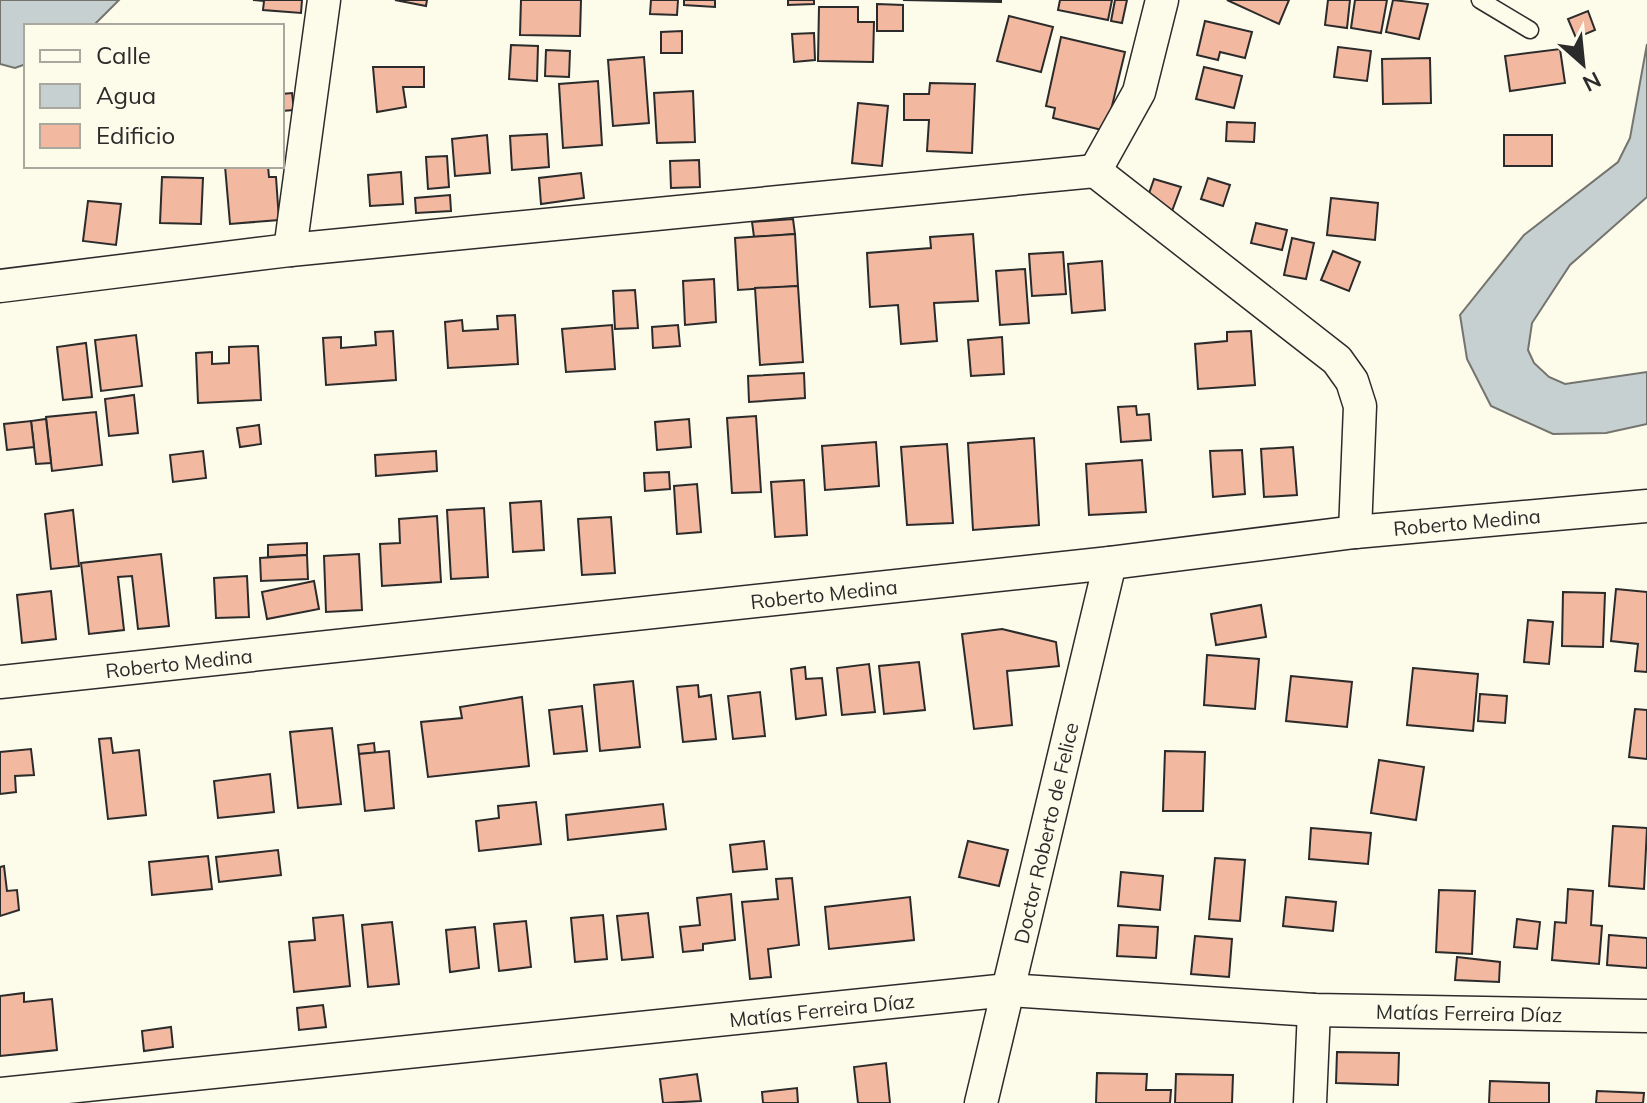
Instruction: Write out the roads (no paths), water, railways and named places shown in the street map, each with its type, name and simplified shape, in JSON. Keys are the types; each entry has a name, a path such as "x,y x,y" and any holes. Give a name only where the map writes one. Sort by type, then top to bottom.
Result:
{"street":[{"path":"290,250 324,0"},
{"path":"1095,171 1139,92 1162,0"},
{"path":"0,286 290,250 1095,171 1337,360 1352,381 1360,406 1355,532"},
{"name":"Roberto Medina","path":"0,682 1110,563 1355,532 1647,506"},
{"name":"Doctor Roberto de Felice","path":"981,1103 1110,563"},
{"name":"Matías Ferreira Díaz","path":"0,1094 1008,990 1314,1010 1647,1016"},
{"path":"1310,1103 1314,1010"}],"lane":[{"path":"1480,0 1530,30"}],"water":[{"path":"0,0 119,0 95,24 24,24 24,65 15,68 0,64"},
{"path":"1647,44 1647,197 1570,265 1532,323 1528,350 1534,363 1549,377 1565,384 1647,372 1647,424 1606,433 1553,434 1491,406 1467,359 1460,315 1524,235 1618,162 1630,138"}]}
